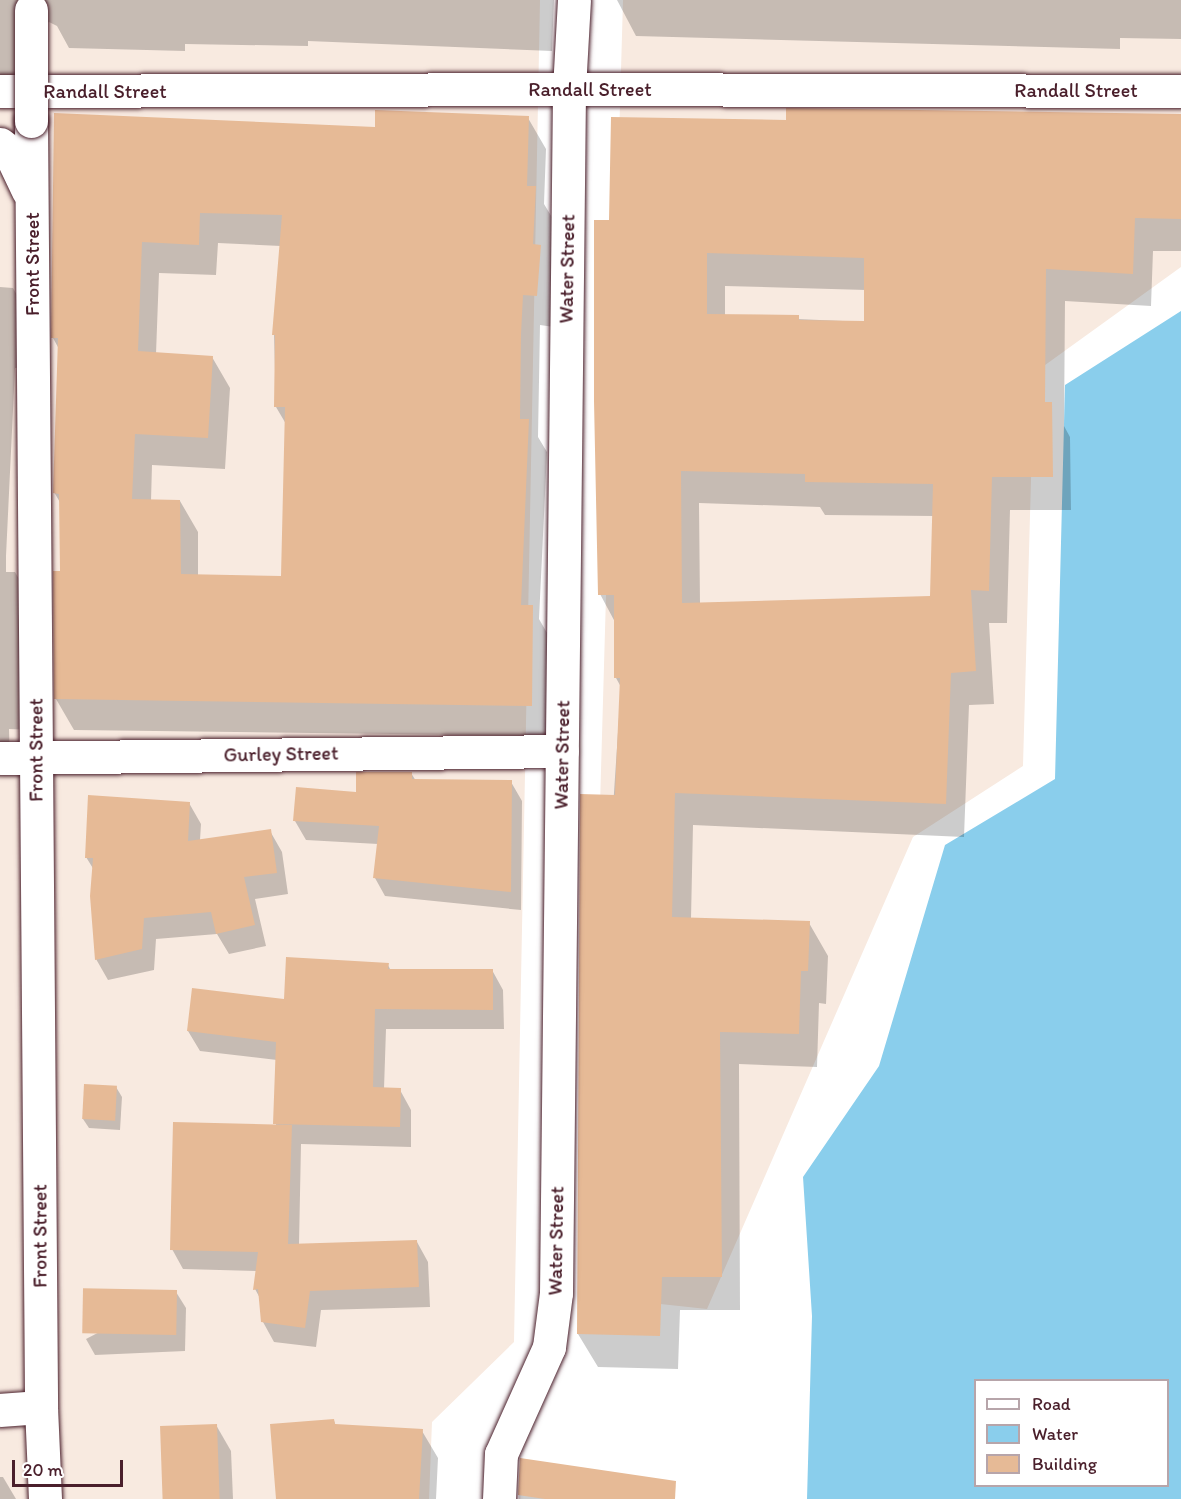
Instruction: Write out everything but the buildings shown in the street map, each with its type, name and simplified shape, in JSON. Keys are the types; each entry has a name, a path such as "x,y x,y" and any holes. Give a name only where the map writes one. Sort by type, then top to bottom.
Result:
{"street":[{"name":"Water Street","path":"499,1499 501,1455 549,1347 556,1293 569,89 574,0"},
{"name":"Front Street","path":"31,5 41,1407 45,1499"},
{"name":"Randall Street","path":"0,91 569,89 1181,91"},
{"path":"0,144 9,151 32,199"},
{"name":"Gurley Street","path":"0,758 562,751"},
{"path":"0,1410 41,1407"}],"shaded area":[{"path":"0,0 540,0 514,1342 432,1422 429,1499 0,1499"},
{"path":"623,0 1181,0 1181,267 1034,373 1023,766 913,837 707,1309 586,1296"}],"water":[{"path":"1181,311 1181,1499 807,1499 812,1316 803,1177 879,1066 945,845 1055,779 1065,385"}]}
